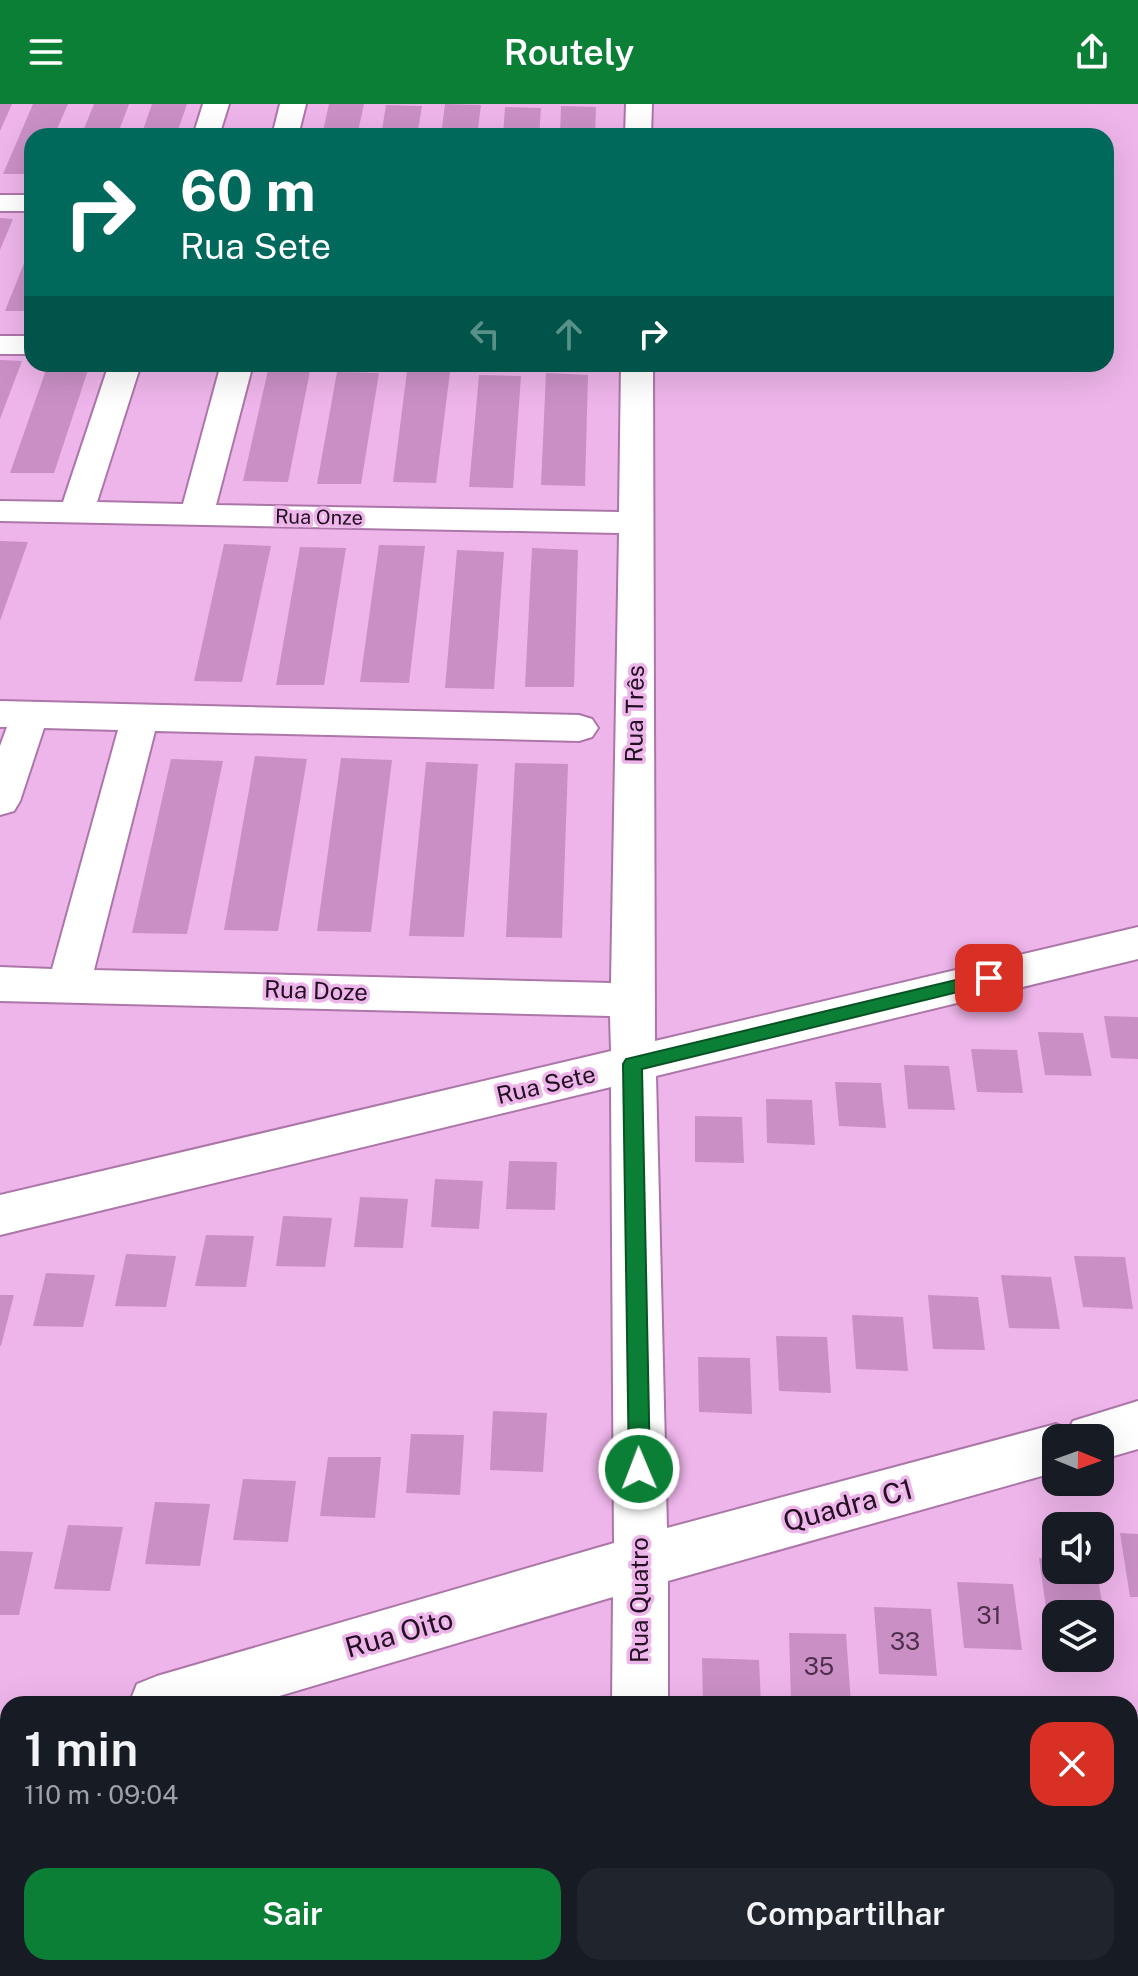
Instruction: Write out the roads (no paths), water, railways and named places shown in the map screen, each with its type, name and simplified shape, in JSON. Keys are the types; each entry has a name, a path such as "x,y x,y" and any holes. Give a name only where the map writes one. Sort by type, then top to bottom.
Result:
{"street":[{"path":"208,128 216,104"},
{"path":"287,128 293,104"},
{"path":"638,128 639,104"},
{"path":"0,203 24,203"},
{"path":"0,345 24,345"},
{"path":"77,512 122,372"},
{"path":"197,514 235,372"},
{"name":"Rua Três","path":"632,1064 637,372"},
{"name":"Rua Onze","path":"0,511 637,523"},
{"path":"0,801 15,714 579,728"},
{"path":"69,985 140,717"},
{"name":"Rua Sete","path":"0,1215 1138,943"},
{"name":"Rua Doze","path":"0,984 632,1000"},
{"name":"Rua Quatro","path":"632,1064 641,1562 640,1696"},
{"path":"1114,1432 1138,1425"},
{"name":"Quadra C1","path":"641,1562 1042,1452"},
{"name":"Rua Oito","path":"184,1696 641,1562"}]}
